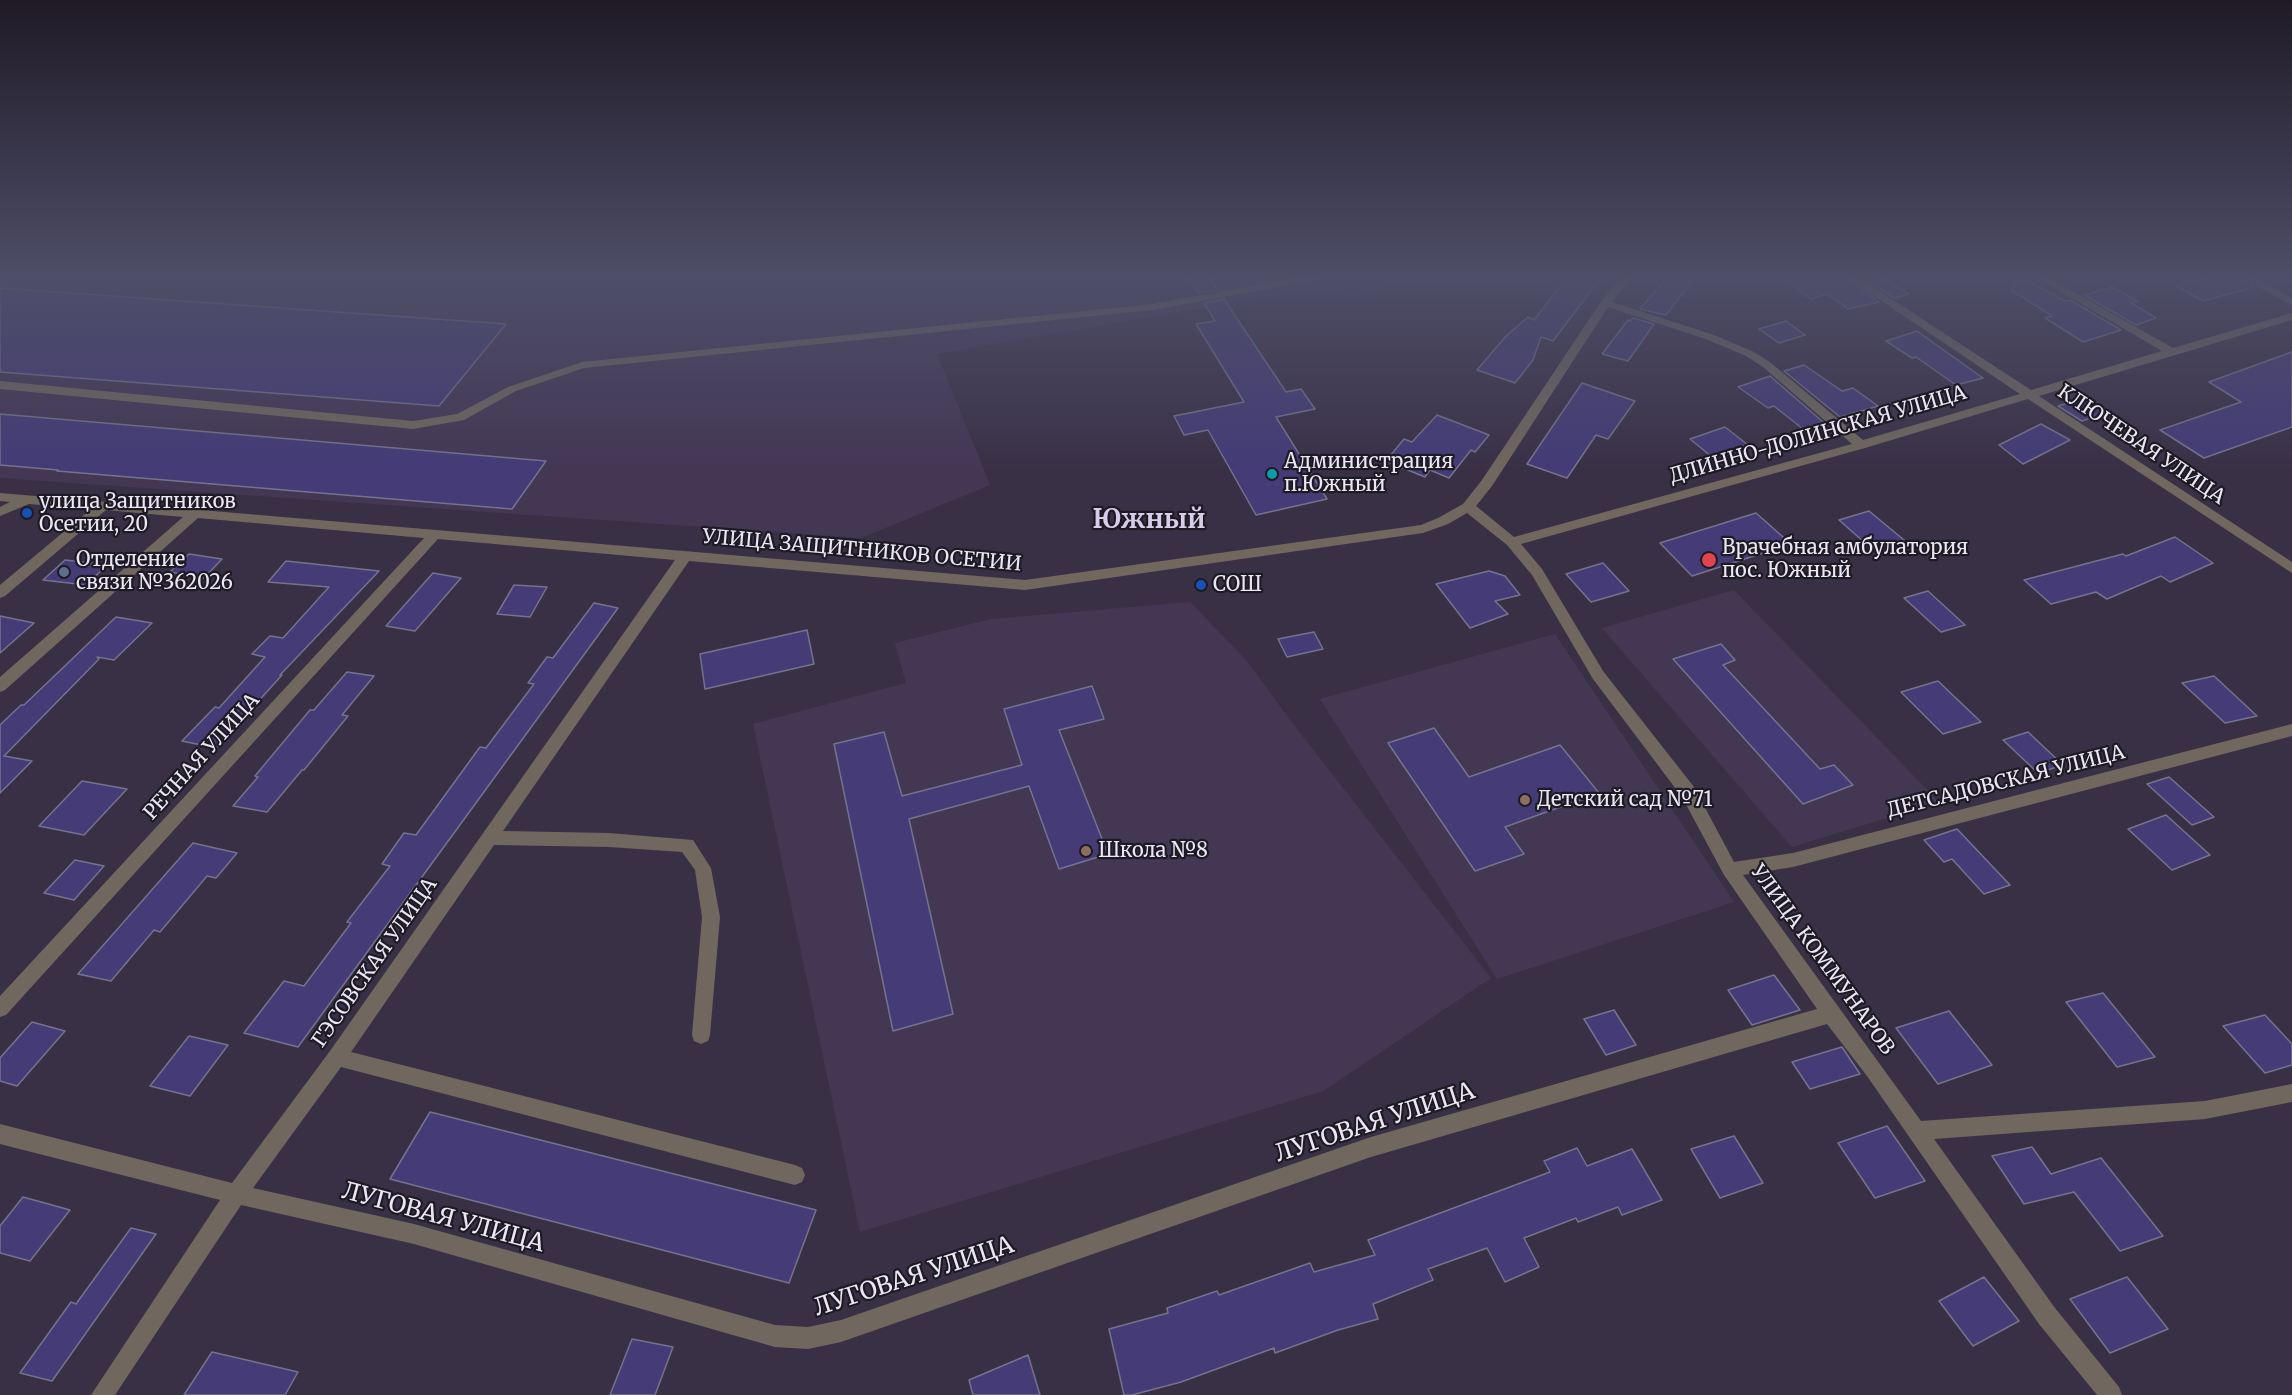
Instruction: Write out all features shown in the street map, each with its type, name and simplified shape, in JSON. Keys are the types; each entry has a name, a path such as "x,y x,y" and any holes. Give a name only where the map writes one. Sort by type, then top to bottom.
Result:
{"street":[{"path":"0,385 413,425 460,417 512,389 582,365 827,340"},
{"name":"УЛИЦА ЗАЩИТНИКОВ ОСЕТИИ","path":"0,497 1025,585 1423,529 1467,507 1487,483 1581,340"},
{"path":"1717,340 1750,354 1767,365 1861,445"},
{"name":"КЛЮЧЕВАЯ УЛИЦА","path":"1947,340 2291,566"},
{"path":"2151,340 2172,352"},
{"name":"ДЛИННО-ДОЛИНСКАЯ УЛИЦА","path":"1512,542 1861,445 2028,393 2212,340"},
{"path":"0,512 29,499"},
{"path":"0,592 103,506"},
{"path":"1467,507 1512,542"},
{"path":"0,686 195,513"},
{"name":"РЕЧНАЯ УЛИЦА","path":"0,1009 435,534"},
{"name":"УЛИЦА КОММУНАРОВ","path":"1512,542 1537,572 1598,675 1688,792 1730,870 1831,1014 1917,1131 2047,1316 2111,1395"},
{"name":"ГЭСОВСКАЯ УЛИЦА","path":"102,1395 236,1194 337,1057 685,556"},
{"name":"ДЕТСАДОВСКАЯ УЛИЦА","path":"1730,870 1793,860 2292,730"},
{"path":"489,838 609,840 687,845 703,868 711,917 700,1035"},
{"name":"ЛУГОВАЯ УЛИЦА","path":"0,1134 236,1194 414,1234 775,1336 808,1338 841,1331 1371,1147 1831,1014"},
{"path":"337,1057 795,1175"},
{"path":"1917,1131 2205,1110 2292,1093"}],"shaded area":[{"path":"0,340 1017,340 937,354 990,485 861,538 0,478"},
{"name":"Детский сад №71","path":"1734,590 1939,802 1792,847 1602,628"},
{"name":"Школа №8","path":"1190,602 1247,661 1290,720 1491,978 1323,1091 860,1232 753,724 906,683 895,643 991,619"},
{"name":"Детский сад №71","path":"1555,634 1734,902 1497,979 1320,699"}],"building":[{"path":"0,340 493,340 439,406 0,372"},
{"path":"1206,340 1251,340 1286,392 1301,389 1315,409 1276,417 1327,499 1256,515 1208,430 1184,435 1174,416 1244,402"},
{"path":"1503,340 1540,340 1533,360 1515,383 1477,370"},
{"path":"1613,340 1643,340 1628,361 1602,354"},
{"path":"1930,340 1983,378 1956,385 1916,357 1912,358 1886,341"},
{"path":"2292,352 2292,427 2204,458 2160,430 2241,402 2209,382"},
{"path":"1804,365 1842,391 1853,388 1878,406 1840,417 1784,371"},
{"path":"1770,376 1823,422 1803,429 1774,406 1768,408 1738,387"},
{"path":"1582,383 1635,401 1608,439 1596,435 1567,478 1527,464"},
{"path":"2086,397 2109,412 2082,421 2058,406"},
{"path":"0,414 546,461 512,509 57,471 0,465"},
{"path":"1437,415 1489,435 1475,452 1471,450 1449,478 1430,470 1425,477 1386,461 1404,439 1412,442"},
{"path":"2041,424 2070,440 2023,464 1999,445"},
{"path":"1725,427 1748,445 1712,457 1690,439"},
{"path":"1869,511 1904,540 1873,550 1839,520"},
{"name":"Врачебная амбулатория пос. Южный","path":"1756,513 1791,544 1692,576 1660,543"},
{"path":"2175,537 2213,563 2170,582 2161,576 2107,599 2096,592 2051,604 2024,580 2123,554 2126,556"},
{"path":"189,554 222,559 204,578 170,572"},
{"path":"65,560 107,565 86,585 43,580"},
{"path":"286,561 379,571 280,675 282,675 216,748 182,741 215,707 219,708 265,657 252,654 270,636 283,638 329,587 268,582"},
{"path":"1603,563 1629,591 1591,602 1566,574"},
{"path":"1489,571 1505,576 1520,595 1495,601 1508,614 1470,628 1436,584"},
{"path":"433,573 461,578 415,631 386,626"},
{"path":"514,585 547,587 530,617 497,614"},
{"path":"1928,591 1965,625 1941,632 1904,598"},
{"path":"594,603 618,608 298,1047 244,1033 284,981 304,986 351,923 347,922 390,866 382,864 404,833 416,835 480,747 486,748 534,684 528,683 547,657 553,658"},
{"path":"0,616 34,623 0,653"},
{"path":"116,617 152,623 114,660 97,657 99,659 4,756 32,761 0,793 0,725"},
{"path":"807,630 814,664 705,689 700,654"},
{"path":"1314,632 1323,649 1287,657 1278,639"},
{"name":"Детский сад №71","path":"1721,644 1735,660 1723,665 1820,769 1834,765 1853,785 1803,804 1673,659"},
{"path":"347,672 374,676 342,715 348,716 304,770 267,812 233,806 310,710 314,710"},
{"path":"2214,676 2257,716 2225,723 2182,683"},
{"path":"1938,681 1981,722 1943,734 1901,692"},
{"path":"1092,686 1104,719 1059,730 1108,854 1059,869 1029,786 909,819 953,1014 893,1031 834,744 884,732 902,796 1022,765 1004,709"},
{"path":"1434,728 1469,777 1560,745 1599,793 1505,827 1524,854 1475,871 1388,743"},
{"path":"2028,732 2063,765 2038,773 2003,740"},
{"path":"2169,777 2214,817 2192,825 2147,784"},
{"path":"82,781 127,789 84,835 39,826"},
{"path":"2166,815 2210,855 2172,870 2128,829"},
{"path":"1957,829 2010,885 1984,894 1952,859 1944,862 1924,840"},
{"path":"193,843 237,853 216,878 207,876 160,932 154,930 111,981 78,974"},
{"path":"75,860 104,866 74,900 44,893"},
{"path":"1774,975 1800,1010 1752,1025 1728,990"},
{"path":"2103,993 2155,1057 2117,1067 2066,1002"},
{"path":"1614,1010 1636,1045 1606,1055 1584,1019"},
{"path":"1949,1011 1992,1065 1938,1084 1896,1028"},
{"path":"2265,1015 2292,1044 2292,1065 2265,1073 2223,1026"},
{"path":"32,1022 65,1031 17,1086 0,1081 0,1058"},
{"path":"189,1036 228,1045 190,1096 150,1086"},
{"path":"1842,1047 1860,1074 1810,1089 1792,1062"},
{"path":"430,1112 816,1210 789,1283 390,1179"},
{"path":"1887,1126 1925,1181 1875,1198 1838,1143"},
{"path":"1734,1136 1763,1183 1720,1198 1691,1149"},
{"path":"2032,1147 2051,1174 2101,1158 2163,1236 2120,1251 2074,1192 2024,1204 1992,1156"},
{"path":"1577,1148 1587,1166 1632,1149 1662,1200 1622,1215 1618,1207 1578,1222 1576,1218 1524,1238 1539,1267 1505,1282 1487,1248 1428,1269 1433,1280 1373,1304 1378,1319 1338,1330 1275,1353 1274,1348 1181,1382 1124,1395 1109,1329 1168,1313 1167,1308 1217,1291 1219,1295 1310,1263 1314,1272 1375,1255 1368,1240 1550,1172 1544,1161"},
{"path":"23,1197 70,1210 30,1261 0,1253 0,1226"},
{"path":"131,1228 156,1234 52,1381 20,1373 71,1302 76,1304"},
{"path":"1984,1277 2019,1321 1973,1346 1939,1301"},
{"path":"2127,1277 2168,1329 2110,1353 2070,1299"},
{"path":"632,1339 673,1347 655,1395 610,1395"},
{"path":"212,1352 298,1372 285,1395 184,1395"},
{"path":"1028,1355 1040,1395 973,1395 969,1380"}],"place":[{"name":"Администрация п.Южный","path":"1272,474"},
{"name":"улица Защитников Осетии, 20","path":"27,513"},
{"name":"Врачебная амбулатория пос. Южный","path":"1709,560"},
{"name":"Отделение связи №362026","path":"64,572"},
{"name":"СОШ","path":"1201,585"},
{"name":"Детский сад №71","path":"1525,800"},
{"name":"Школа №8","path":"1086,851"}],"district":[{"name":"Южный","path":"1149,521"}]}
